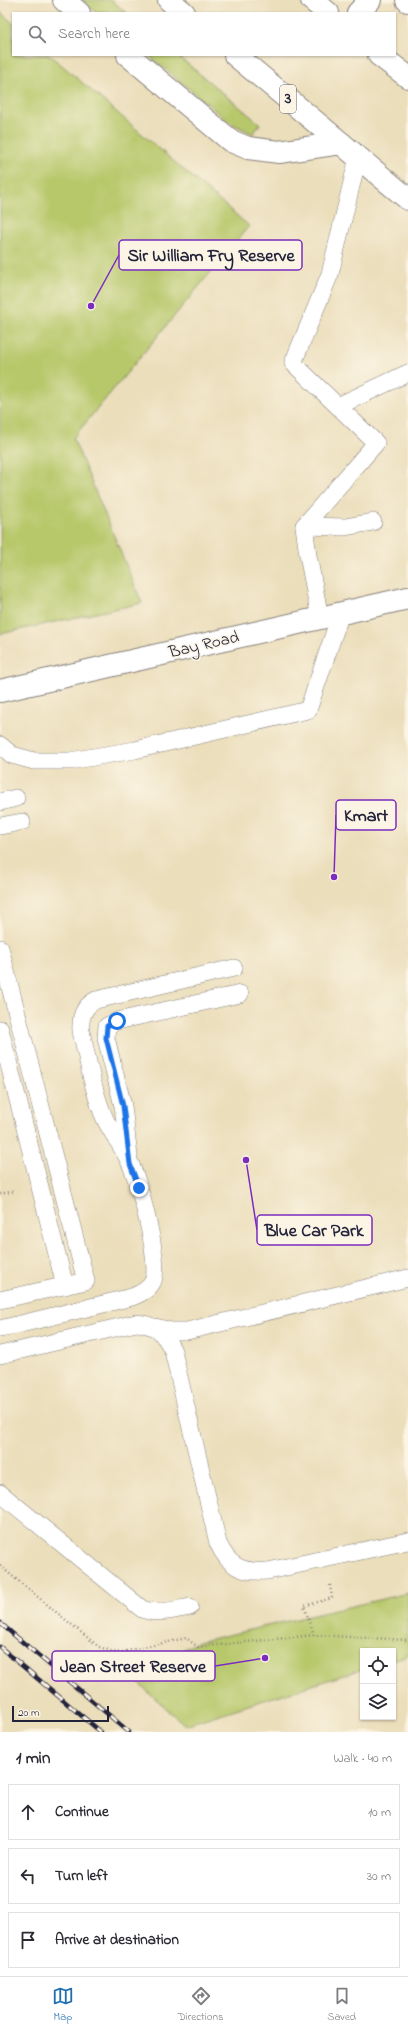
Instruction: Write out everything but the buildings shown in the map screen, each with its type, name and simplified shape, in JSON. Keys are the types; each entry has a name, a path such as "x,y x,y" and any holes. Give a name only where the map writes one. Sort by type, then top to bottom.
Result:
{"main road":[{"path":"64,0 78,12"},
{"path":"169,0 183,12"},
{"path":"312,0 327,12"},
{"path":"359,12 370,0"},
{"path":"129,56 231,141 248,148 279,152 341,143"},
{"name":"3","path":"236,56 408,198"},
{"path":"380,56 408,77"},
{"name":"Bay Road","path":"0,691 408,598"}],"lane":[{"path":"320,618 304,526 376,443 293,363 330,274 358,157"},
{"path":"338,406 408,373"},
{"path":"304,526 345,527 373,522"},
{"path":"0,745 12,755 34,761 70,761 135,750 308,710 341,613"},
{"path":"0,826 22,822"},
{"path":"0,948 86,1281 0,1300"},
{"path":"0,1329 117,1301 144,1291 152,1283 156,1273 153,1251 139,1188 130,1164 106,1120 99,1102 81,1031 80,1020 88,1004 112,995 234,968"},
{"path":"130,1164 123,1106 106,1038 107,1026 117,1021 240,994"},
{"path":"0,1029 65,1286"},
{"path":"0,1355 136,1323 148,1323 166,1330 187,1331 408,1278"},
{"path":"148,1323 160,1330 168,1338 173,1351 218,1543 224,1556 235,1566 245,1571 268,1571 408,1541"},
{"path":"0,1493 142,1609 152,1613 190,1607"}],"path":[{"path":"0,1566 100,1646 117,1653 186,1638 198,1647 314,1635 408,1640"},
{"path":"314,1635 304,1606 332,1598 330,1583"}],"green space":[{"path":"81,0 111,0 126,12 96,12"},
{"path":"0,12 12,22 12,56 51,56 249,226 73,438 142,603 0,634"},
{"path":"149,56 178,56 260,124 253,134 229,122"},
{"path":"408,1593 408,1655 396,1659 396,1648 360,1648 360,1670 185,1725 130,1676 198,1642"}],"railway":[{"path":"0,1623 129,1732"},
{"path":"0,1647 101,1732"}],"place":[{"name":"Sir William Fry Reserve","path":"91,306"},
{"name":"Kmart","path":"334,877"},
{"name":"Blue Car Park","path":"246,1160"},
{"name":"Jean Street Reserve","path":"265,1658"}],"route":[{"path":"117,1021 107,1026 105,1031 123,1106 130,1164 139,1188"}]}
